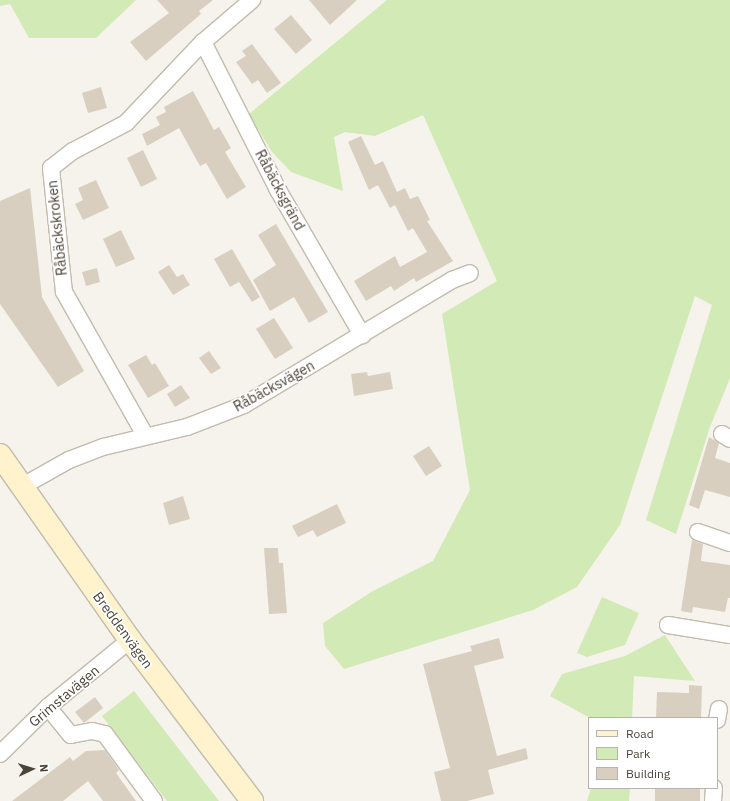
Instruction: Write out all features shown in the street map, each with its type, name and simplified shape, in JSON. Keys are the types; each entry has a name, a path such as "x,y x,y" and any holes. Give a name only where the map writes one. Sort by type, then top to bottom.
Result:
{"street":[{"name":"Råbäckskroken","path":"145,435 64,292 51,168 73,151 126,123 203,42 252,0"},
{"name":"Råbäcksgränd","path":"203,42 278,190 362,335"},
{"name":"Råbäcksvägen","path":"21,487 68,460 145,435 187,427 244,405 452,280 470,273"},
{"name":"Breddenvägen","path":"0,455 21,487 130,640 252,801"},
{"path":"698,532 730,543"},
{"path":"668,625 730,635"},
{"name":"Grimstavägen","path":"0,754 48,707 130,640"},
{"path":"48,707 71,735 92,731 105,734 154,801"},
{"path":"713,801 714,789"}],"green space":[{"path":"0,0 136,0 96,38 29,38 10,4 0,6"},
{"path":"387,0 730,0 730,378 710,427 676,534 646,520 712,305 695,296 620,525 577,587 533,610 344,669 325,646 323,623 373,591 433,561 470,490 442,314 497,281 423,115 375,136 345,132 334,137 343,191 291,172 272,152 249,114"},
{"path":"602,597 639,613 625,645 587,657 577,653"},
{"path":"665,635 695,681 634,676 632,717 588,717 550,696 562,674 625,656"},
{"path":"134,691 219,801 167,801 102,716"},
{"path":"591,789 630,789 629,801 587,801"}],"building":[{"path":"157,0 213,0 199,11 201,14 146,61 130,42 169,13"},
{"path":"309,0 357,0 330,25"},
{"path":"291,15 312,40 296,54 274,29"},
{"path":"252,44 281,83 267,93 258,80 252,84 236,62 246,56 242,51"},
{"path":"101,87 107,108 88,113 82,93"},
{"path":"193,91 214,130 219,127 231,148 225,152 246,187 227,199 206,163 200,166 179,128 147,146 142,134 160,125 156,117 166,112 164,107"},
{"path":"361,136 375,165 383,161 397,192 405,188 410,199 418,196 430,220 427,221 453,261 416,282 414,278 394,291 391,286 366,301 354,281 395,256 400,267 427,252 413,228 408,231 395,205 390,208 378,185 369,190 348,142"},
{"path":"143,150 157,179 141,187 127,158"},
{"path":"96,180 109,208 83,220 75,204 83,200 78,188"},
{"path":"30,188 42,297 84,371 58,387 0,304 0,201"},
{"path":"276,224 328,312 309,323 294,297 270,311 253,280 276,265 258,235"},
{"path":"121,230 135,259 116,267 103,239"},
{"path":"232,249 260,297 252,302 239,282 230,287 214,259"},
{"path":"169,265 177,277 183,274 190,285 173,295 158,272"},
{"path":"97,268 100,282 86,286 82,272"},
{"path":"274,318 293,348 275,359 256,329"},
{"path":"209,351 221,368 211,374 199,358"},
{"path":"146,355 152,365 155,363 169,386 148,398 128,365"},
{"path":"367,372 368,376 390,372 393,389 354,396 351,374"},
{"path":"181,385 190,398 175,407 167,394"},
{"path":"709,437 719,443 715,458 730,463 730,497 705,490 699,509 689,505"},
{"path":"429,446 442,466 426,476 413,456"},
{"path":"183,496 190,519 169,525 163,503"},
{"path":"337,504 346,523 317,537 313,530 298,537 292,526"},
{"path":"692,540 703,544 701,561 730,565 730,598 728,598 725,612 693,607 692,613 681,611"},
{"path":"264,548 278,548 279,563 283,563 287,613 269,614"},
{"path":"499,638 504,658 474,666 497,756 526,748 528,759 488,770 494,794 467,801 441,801 434,772 450,768 423,664 472,651 470,646"},
{"path":"689,685 702,686 701,717 656,717 657,692 689,693"},
{"path":"95,697 103,708 84,723 75,712"},
{"path":"105,750 119,770 116,773 136,801 103,801 88,781 63,801 12,801 70,757 73,761 86,751"},
{"path":"655,789 700,789 700,801 655,801"}]}
